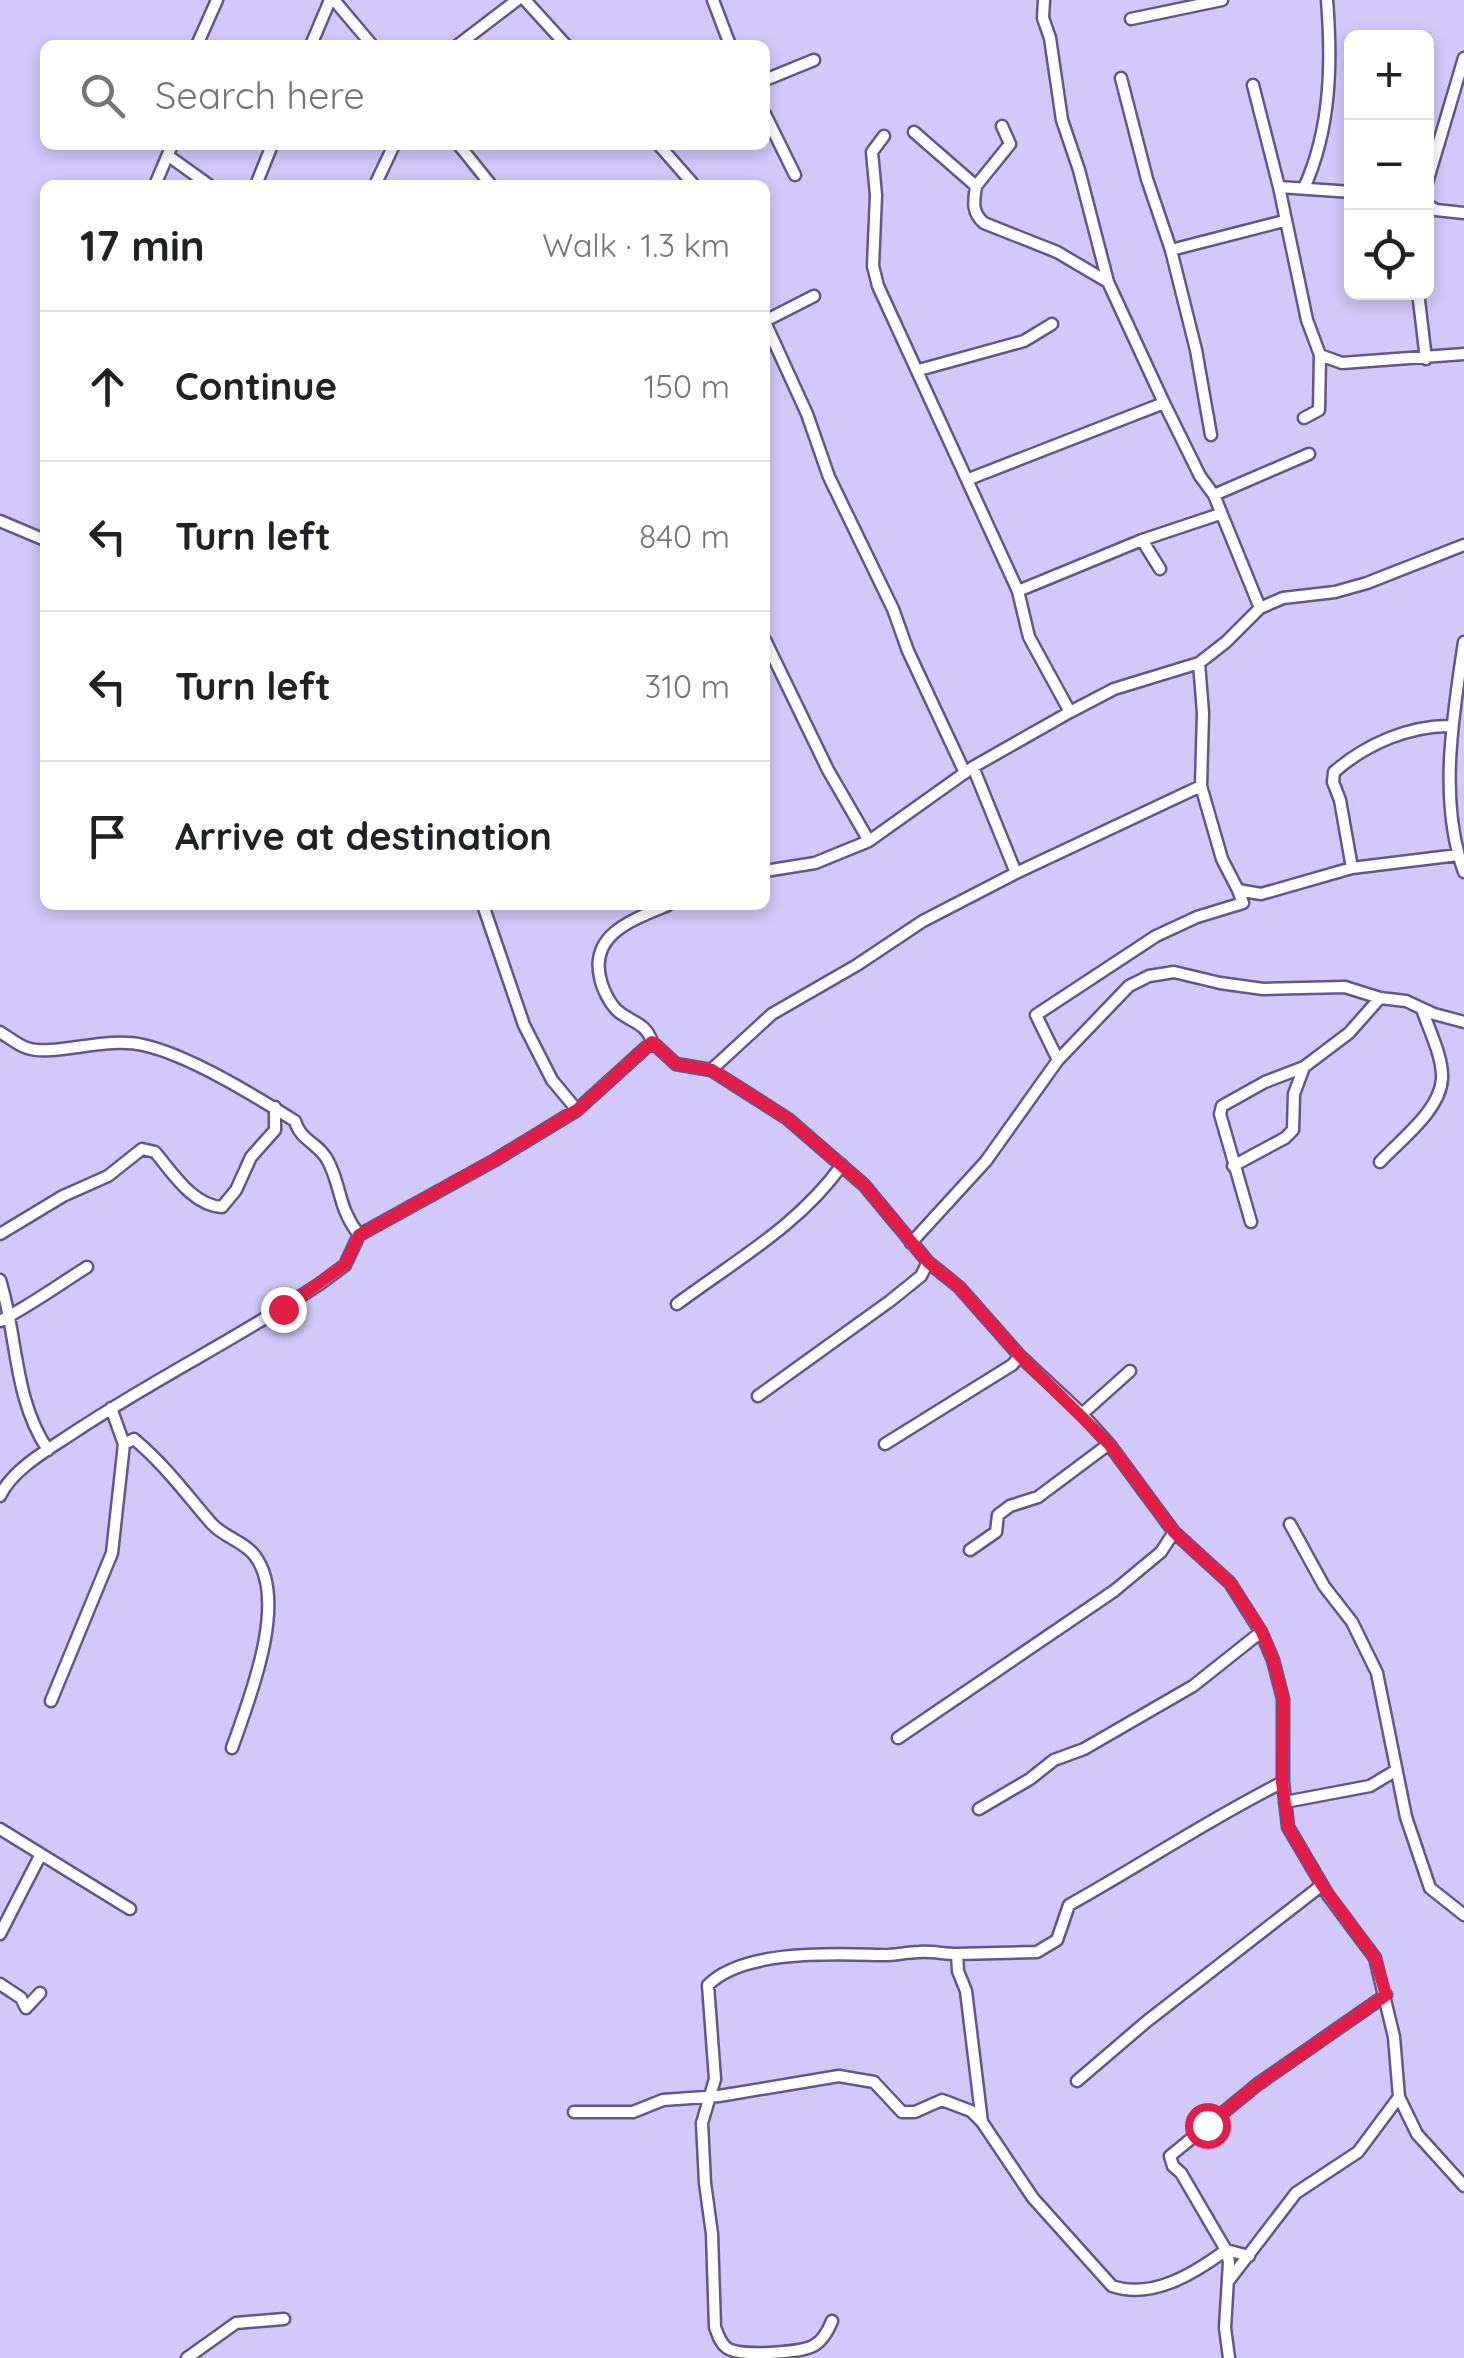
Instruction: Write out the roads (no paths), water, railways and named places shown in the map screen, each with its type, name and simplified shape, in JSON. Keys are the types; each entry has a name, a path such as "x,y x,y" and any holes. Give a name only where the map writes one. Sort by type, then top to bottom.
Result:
{"street":[{"path":"199,40 217,0"},
{"path":"313,40 332,0 368,40"},
{"path":"465,40 517,0"},
{"path":"526,0 562,40"},
{"path":"714,0 728,40"},
{"path":"1044,0 1043,18 1050,38 1062,120 1108,282 1200,476 1214,495 1260,608"},
{"path":"1132,20 1222,0"},
{"path":"1304,188 1314,164 1326,103 1331,44 1327,0"},
{"path":"1434,159 1464,58"},
{"path":"770,78 814,60"},
{"path":"1121,78 1171,250 1212,435"},
{"path":"1252,86 1306,320 1320,355 1319,410 1304,418"},
{"path":"770,124 795,175"},
{"path":"1002,126 1010,144 976,186 976,216 984,223 1057,252 1108,282"},
{"path":"914,132 976,186"},
{"path":"884,136 872,152 876,196 873,266 878,286 1018,591 1029,637 1070,712"},
{"path":"258,180 270,150"},
{"path":"376,180 392,150"},
{"path":"463,150 487,180"},
{"path":"662,150 690,180"},
{"path":"158,180 171,151 203,180"},
{"path":"1278,187 1344,191"},
{"path":"1434,209 1464,213"},
{"path":"1171,250 1284,221"},
{"path":"770,318 814,296"},
{"path":"1419,300 1426,359"},
{"path":"918,370 1024,341 1052,324"},
{"path":"770,332 807,414 829,477 893,609 908,651 998,822 1016,873"},
{"path":"1320,355 1342,363 1464,354"},
{"path":"969,479 1164,403"},
{"path":"1214,495 1308,454"},
{"path":"1018,591 1142,540 1220,514"},
{"path":"0,522 40,538"},
{"path":"1142,540 1160,569"},
{"path":"770,870 816,864 869,841 969,770 1070,712 1114,689 1199,663 1260,608 1283,598 1335,592 1367,583 1464,546"},
{"path":"1464,642 1452,726 1452,790 1458,855 1464,872"},
{"path":"770,650 828,770 869,841"},
{"path":"1058,1060 1036,1016 1156,936 1196,917 1244,903 1222,859 1201,786 1203,713 1199,663"},
{"path":"1352,868 1334,772 1369,748 1399,734 1430,726 1452,726"},
{"path":"712,1070 772,1014 909,930 1016,873 1201,786"},
{"path":"1238,890 1261,894 1352,868 1458,855"},
{"path":"485,910 524,1025 552,1080 577,1110"},
{"path":"658,910 614,932 599,952 601,986 616,1010 646,1027 652,1042 676,1064 712,1070 788,1119 864,1185 928,1262 959,1287 1020,1356 1109,1444 1174,1532 1230,1583 1262,1632 1283,1699 1282,1782 1288,1827 1322,1885 1375,1958 1386,1995 1399,2097 1416,2134 1464,2186"},
{"path":"912,1244 986,1161 1058,1060 1128,986 1162,972 1263,989 1345,988 1395,998 1464,1022"},
{"path":"1251,1222 1220,1114 1222,1106 1304,1066 1348,1032 1380,998"},
{"path":"1380,1162 1438,1099 1440,1064 1422,1009"},
{"path":"0,1032 26,1048 43,1050 112,1042 142,1044 274,1107 295,1120 298,1133 324,1154 345,1216 359,1235"},
{"path":"0,1496 5,1486 48,1450 111,1408 322,1283 345,1264 359,1235 577,1110 652,1042"},
{"path":"1233,1166 1292,1130 1294,1094 1304,1066"},
{"path":"0,1234 64,1196 108,1176 142,1149 155,1152 173,1176 206,1203 222,1207 236,1190 251,1157 275,1130 274,1107"},
{"path":"677,1304 796,1218 821,1194 842,1165"},
{"path":"758,1396 890,1301 921,1276 928,1262"},
{"path":"6,1318 46,1297 86,1268"},
{"path":"0,1280 24,1404 33,1429 48,1450"},
{"path":"886,1444 1012,1365 1020,1356"},
{"path":"1082,1414 1130,1371"},
{"path":"50,1701 112,1553 124,1444 111,1408"},
{"path":"124,1444 134,1439 152,1454 214,1526 250,1550 268,1584 266,1632 254,1689 232,1748"},
{"path":"970,1550 996,1532 998,1515 1010,1506 1038,1497 1109,1444"},
{"path":"1290,1524 1324,1586 1352,1622 1377,1673 1406,1817 1430,1888 1464,1914"},
{"path":"898,1738 1114,1591 1161,1552 1174,1532"},
{"path":"979,1808 1030,1779 1054,1760 1084,1749 1193,1686 1262,1632"},
{"path":"1285,1802 1370,1786 1395,1771"},
{"path":"832,2321 828,2334 814,2346 744,2353 729,2350 715,2327 702,2122 715,2079 707,1992 715,1979 765,1959 842,1952 884,1956 920,1952 1037,1952 1057,1940 1069,1905 1168,1849 1225,1811 1282,1782"},
{"path":"0,1829 130,1909"},
{"path":"0,1934 40,1856"},
{"path":"1077,2080 1322,1885"},
{"path":"957,1954 958,1971 966,1991 982,2122"},
{"path":"0,1984 22,1998 26,2008 40,1993"},
{"path":"1229,2358 1225,2328 1230,2279 1226,2250 1181,2174 1172,2166 1170,2156 1258,2084 1386,1995"},
{"path":"574,2112 633,2112 663,2100 853,2076 883,2088 902,2112 914,2112 947,2100 971,2111 1033,2198 1106,2283 1133,2290 1160,2286 1206,2265 1226,2250"},
{"path":"1230,2279 1296,2193 1358,2152 1399,2097"},
{"path":"1226,2250 1248,2256"},
{"path":"187,2358 236,2323 284,2320"}]}
